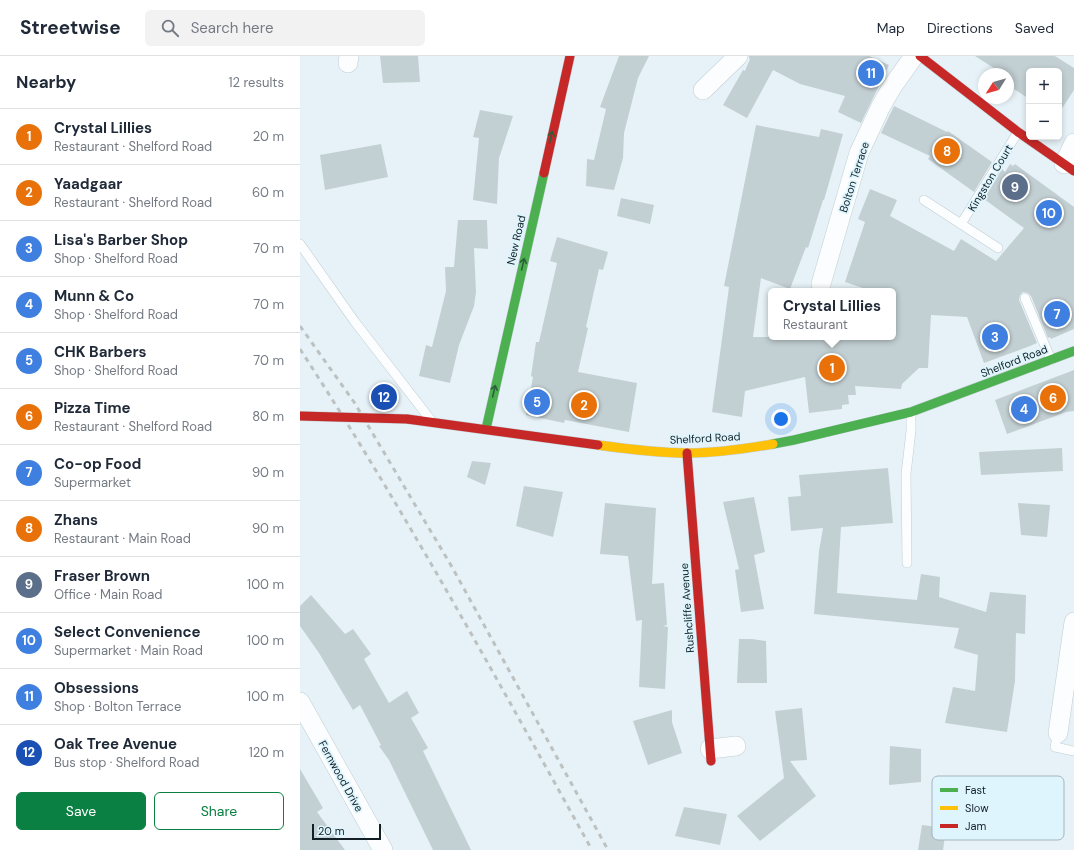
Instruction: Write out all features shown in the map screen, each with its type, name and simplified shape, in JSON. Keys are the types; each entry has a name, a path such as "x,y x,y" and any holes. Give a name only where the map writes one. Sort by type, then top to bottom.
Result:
{"street":[{"name":"New Road","path":"486,429 570,56"},
{"path":"703,90 738,56"},
{"path":"920,56 1018,132 1069,168 1074,143"},
{"name":"Bolton Terrace","path":"821,284 859,153 885,99 920,56"},
{"name":"Shelford Road","path":"300,416 407,419 632,450 687,453 750,448 794,440 911,412 1074,351"},
{"name":"Rushcliffe Avenue","path":"687,453 710,755"},
{"path":"1058,733 1074,622"},
{"name":"Fernwood Drive","path":"300,702 383,850"},
{"path":"710,755 736,746"}],"lane":[{"name":"Kingston Court","path":"961,224 1018,132"},
{"name":"Kingston Court","path":"924,200 998,248"},
{"path":"300,244 355,322 432,422"},
{"path":"1025,298 1051,360"},
{"path":"907,563 906,474 911,431 911,412"},
{"path":"1058,733 1055,748 1074,751"}],"building":[{"path":"380,56 418,56 420,82 383,83"},
{"path":"619,56 649,56 638,78 624,133 623,158 614,190 586,186 587,159 594,160 606,109 600,107"},
{"path":"749,56 869,56 889,65 861,123 838,112 845,96 800,84 773,70 747,118 723,105 743,70 745,71 750,59"},
{"path":"975,56 1055,56 1074,68 1074,90 1062,108 1062,68 1026,68 1026,97 1014,89 1014,68 994,68"},
{"path":"894,106 947,132 948,131 992,162 974,192 928,159 930,156 881,133"},
{"path":"480,110 513,116 499,158 497,204 473,200 479,138 473,137"},
{"path":"756,125 819,137 821,129 843,134 824,200 808,248 806,247 790,288 761,278 753,337 768,337 768,340 896,340 896,288 863,288 845,282 865,222 858,219 870,189 897,200 890,216 954,251 961,239 996,261 1024,228 984,199 1002,169 1005,172 1010,164 1013,166 1015,164 1074,207 1074,329 1051,339 1050,337 1048,338 1031,296 1028,293 1023,292 1020,295 1019,300 1037,343 984,363 967,317 931,315 928,368 919,368 902,384 901,389 855,386 856,395 848,395 849,404 842,405 842,409 809,413 805,377 745,391 742,417 712,412 729,287 724,286"},
{"path":"381,144 388,177 325,190 320,155"},
{"path":"621,198 654,205 650,224 617,216"},
{"path":"458,220 487,220 488,249 474,248 476,292 474,306 459,345 450,383 419,376 426,345 432,347 446,291 445,267 454,267"},
{"path":"557,237 608,252 603,270 599,269 578,372 637,383 629,432 565,420 564,423 526,415 533,377 531,376 536,342 539,342 557,263 550,261"},
{"path":"1074,370 1074,411 1066,412 1007,434 995,400"},
{"path":"1062,448 1063,471 981,475 979,452"},
{"path":"472,461 491,463 485,485 467,477"},
{"path":"888,468 893,523 841,527 837,593 917,600 921,574 940,577 939,597 986,612 990,592 1026,595 1025,634 1016,633 1015,681 1007,732 945,723 953,687 975,691 978,655 954,648 959,628 814,614 819,551 823,528 791,531 788,497 801,496 799,475"},
{"path":"524,486 563,492 553,537 516,526"},
{"path":"754,497 765,552 754,555 764,609 741,612 735,570 739,569 723,502"},
{"path":"605,503 656,508 652,584 664,583 667,625 663,626 668,627 665,689 639,687 642,620 636,621 628,556 600,554"},
{"path":"1018,503 1050,505 1047,537 1021,535"},
{"path":"311,595 345,634 353,629 371,654 364,659 389,703 407,691 419,713 411,718 428,748 423,751 471,850 433,850 389,760 379,746 381,745 360,705 353,710 319,653 300,626 300,606"},
{"path":"739,639 766,641 767,683 737,683"},
{"path":"802,708 807,760 790,761 816,796 760,841 737,816 784,778 775,711"},
{"path":"672,710 672,722 682,753 648,765 633,721"},
{"path":"890,746 921,749 921,782 889,785"},
{"path":"300,769 323,808 317,812 345,850 300,850"},
{"path":"684,807 727,814 720,845 675,836"},
{"path":"922,825 932,826 932,840 944,840 943,850 918,850"}],"railway":[{"path":"300,326 354,402 452,567 608,850"},
{"path":"300,349 339,410 414,534 592,850"}],"traffic: fast":[{"path":"486,429 544,173"},
{"path":"773,444 911,412 1074,351"}],"traffic: slow":[{"path":"598,445 653,452 687,453 752,448 773,444"}],"traffic: jam":[{"path":"544,173 570,56"},
{"path":"920,56 1018,132 1074,171"},
{"path":"300,416 407,419"},
{"path":"407,419 598,445"},
{"path":"687,453 711,761"}],"place":[{"name":"Obsessions","path":"871,73"},
{"name":"Zhans","path":"947,151"},
{"name":"Fraser Brown","path":"1015,187"},
{"name":"Select Convenience","path":"1049,213"},
{"name":"Co-op Food","path":"1057,314"},
{"name":"Lisa's Barber Shop","path":"995,337"},
{"name":"Crystal Lillies","path":"832,368"},
{"name":"Oak Tree Avenue","path":"384,397"},
{"name":"Pizza Time","path":"1053,398"},
{"name":"CHK Barbers","path":"537,402"},
{"name":"Yaadgaar","path":"584,405"},
{"name":"Munn & Co","path":"1024,409"}]}
